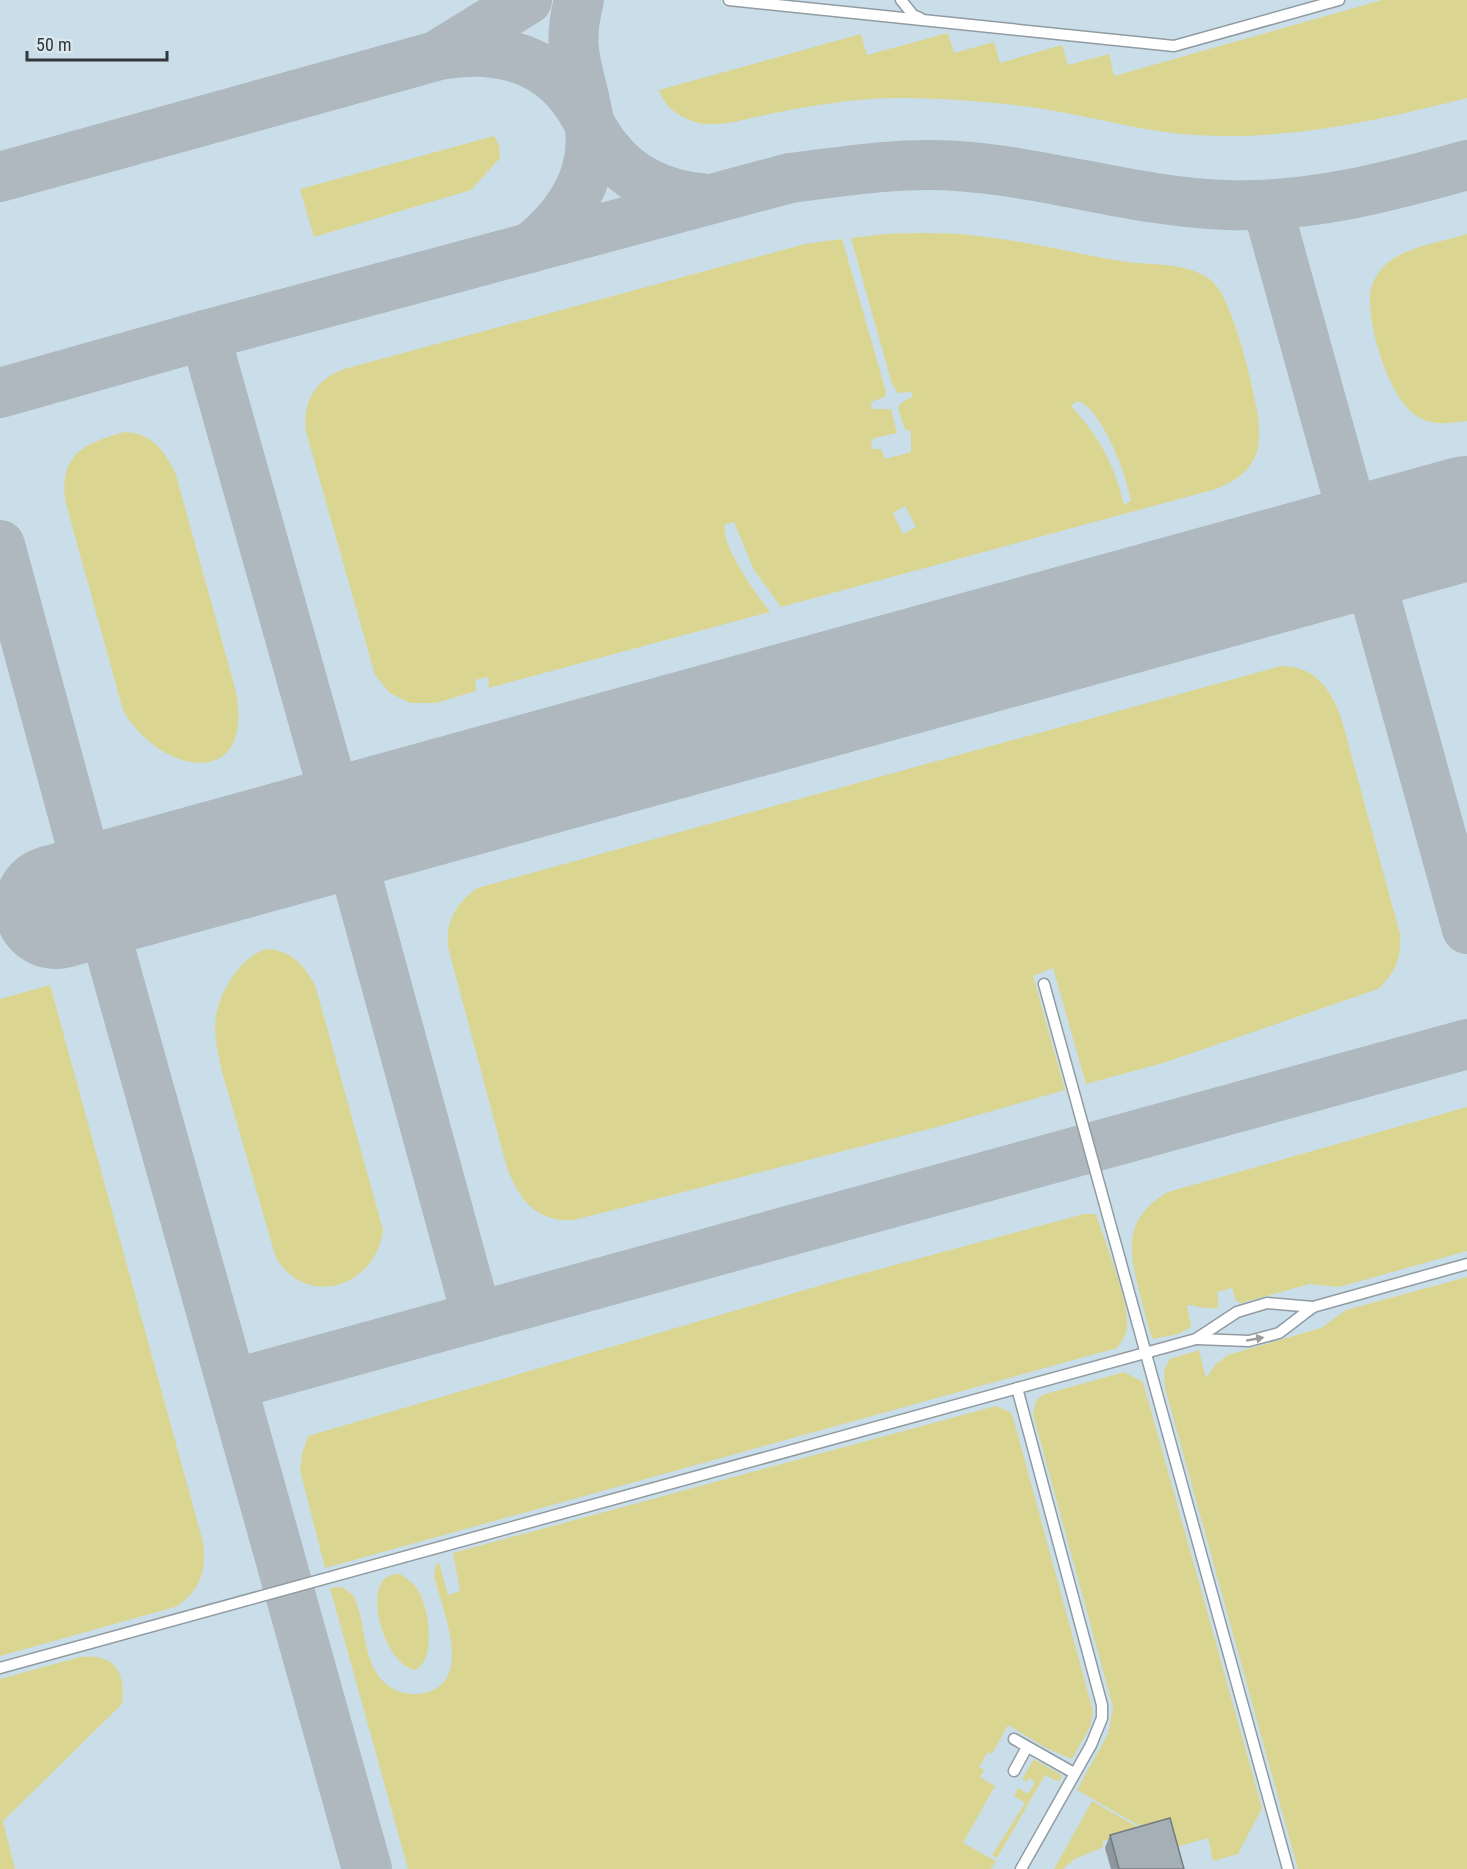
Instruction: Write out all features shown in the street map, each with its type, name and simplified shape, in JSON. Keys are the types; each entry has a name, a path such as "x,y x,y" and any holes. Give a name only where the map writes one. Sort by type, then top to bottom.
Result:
{"lane":[{"path":"729,0 1159,44 1179,42 1339,0"},
{"path":"901,0 913,15 923,20"},
{"path":"1044,984 1288,1869"},
{"path":"1196,1339 1237,1312 1267,1303 1312,1307 1467,1264"},
{"path":"0,1668 1196,1339 1249,1341 1279,1334 1312,1307"},
{"path":"1017,1388 1102,1705 1102,1718 1098,1730 1021,1869"},
{"path":"1014,1739 1074,1773"},
{"path":"1014,1771 1028,1747"}],"shaded area":[{"path":"0,0 1467,0 1467,1869 0,1869"},
{"path":"1382,0 1467,0 1467,98 1332,127 1264,135 1229,136 1159,131 1014,105 913,98 833,103 731,122 704,124 676,113 666,103 659,90 861,34 867,55 948,33 954,53 994,42 1000,63 1062,45 1068,65 1109,54 1114,76"},
{"path":"494,136 499,145 500,158 471,190 314,237 300,189"},
{"path":"886,234 966,235 1013,241 1121,261 1181,267 1204,275 1213,282 1228,306 1246,362 1259,425 1258,449 1254,459 1240,476 1216,489 781,607 754,570 734,522 725,524 728,544 734,557 770,612 489,688 488,677 475,680 476,691 436,703 410,703 390,693 375,675 306,432 306,411 309,402 313,393 325,379 344,369 805,244 842,239 886,392 885,397 871,402 872,409 891,409 897,433 874,438 871,442 872,449 881,449 885,459 911,452 911,431 905,429 898,408 901,403 913,396 911,392 898,393 892,384 851,238","holes":["1077,401 1086,406 1104,429 1125,476 1131,501 1125,504 1123,502 1104,450 1071,406","905,506 916,527 903,534 893,513"]},
{"path":"1467,234 1467,421 1430,422 1418,417 1408,408 1391,381 1374,330 1370,301 1371,289 1380,271 1397,256"},
{"path":"125,432 143,436 157,445 168,459 176,475 235,688 238,722 232,745 219,758 201,763 181,759 159,749 139,732 123,710 66,504 64,487 66,474 77,454 97,441"},
{"path":"1281,666 1293,667 1312,674 1326,688 1341,717 1400,934 1397,964 1378,989 1163,1063 1086,1084 1053,968 1033,976 1065,1090 933,1128 574,1220 548,1217 537,1212 521,1196 505,1161 448,947 449,929 454,913 463,900 477,888"},
{"path":"267,949 291,956 308,973 316,988 383,1230 378,1249 368,1265 355,1277 339,1284 322,1287 305,1283 289,1274 276,1258 217,1049 216,1015 224,991 238,969 247,960"},
{"path":"50,985 203,1542 204,1562 196,1587 184,1601 175,1607 0,1656 0,999"},
{"path":"1467,1107 1467,1251 1339,1287 1310,1284 1241,1303 1236,1301 1232,1288 1217,1292 1219,1307 1187,1306 1191,1327 1178,1334 1153,1339 1137,1282 1132,1239 1142,1214 1153,1203 1168,1192"},
{"path":"1084,1214 1096,1214 1123,1297 1127,1329 1117,1348 325,1568 300,1470 308,1436 839,1280"},
{"path":"1467,1277 1467,1869 1298,1869 1165,1388 1164,1370 1170,1359 1199,1350 1206,1378 1216,1364 1228,1355 1321,1328 1346,1310"},
{"path":"1124,1372 1143,1382 1262,1808 1238,1854 1213,1861 1208,1838 1176,1847 1077,1790 1108,1734 1113,1707 1033,1414 1036,1401 1042,1395"},
{"path":"996,1406 1010,1412 1013,1417 1093,1711 1090,1727 1072,1759 1048,1749 1008,1725 992,1754 988,1752 979,1767 984,1770 980,1777 995,1786 963,1843 996,1861 991,1869 408,1869 330,1588 342,1587 353,1595 370,1659 380,1678 397,1690 407,1693 417,1694 436,1689 447,1678 451,1663 451,1646 434,1576 435,1567 439,1562 448,1595 460,1591 453,1553"},
{"path":"400,1574 415,1586 427,1617 429,1644 427,1655 415,1670 403,1664 393,1652 384,1636 379,1618 377,1601 380,1586 387,1577"},
{"path":"80,1657 102,1658 116,1667 122,1683 122,1704 3,1821 15,1869 0,1869 0,1679"},
{"path":"1034,1759 1061,1775 1061,1780 1056,1781 1045,1775 997,1858 992,1855 1025,1803 1014,1796 1018,1788 1028,1794 1035,1782 1029,1778 1027,1782 1022,1779"},
{"path":"1092,1801 1143,1830 1103,1841 1103,1847 1075,1859 1063,1869 1054,1869"}],"building":[{"path":"1170,1818 1184,1869 1119,1869 1110,1835"}],"taxiway":[{"path":"0,177 436,56 527,0"},
{"path":"530,248 569,208 585,176 589,159 591,141 589,122 574,49 575,19 579,0"},
{"path":"439,55 457,52 494,53 528,62 559,82 572,96 602,144 628,171 664,191 707,199"},
{"path":"0,393 205,335 790,178 894,166 957,166 1025,174 1192,203 1257,205 1348,194 1467,165"},
{"path":"1267,205 1467,929"},
{"path":"205,335 343,826 477,1317"},
{"path":"0,545 95,896 367,1869"},
{"path":"233,1384 1467,1044"}],"runway":[{"path":"56,907 1467,518"}]}
